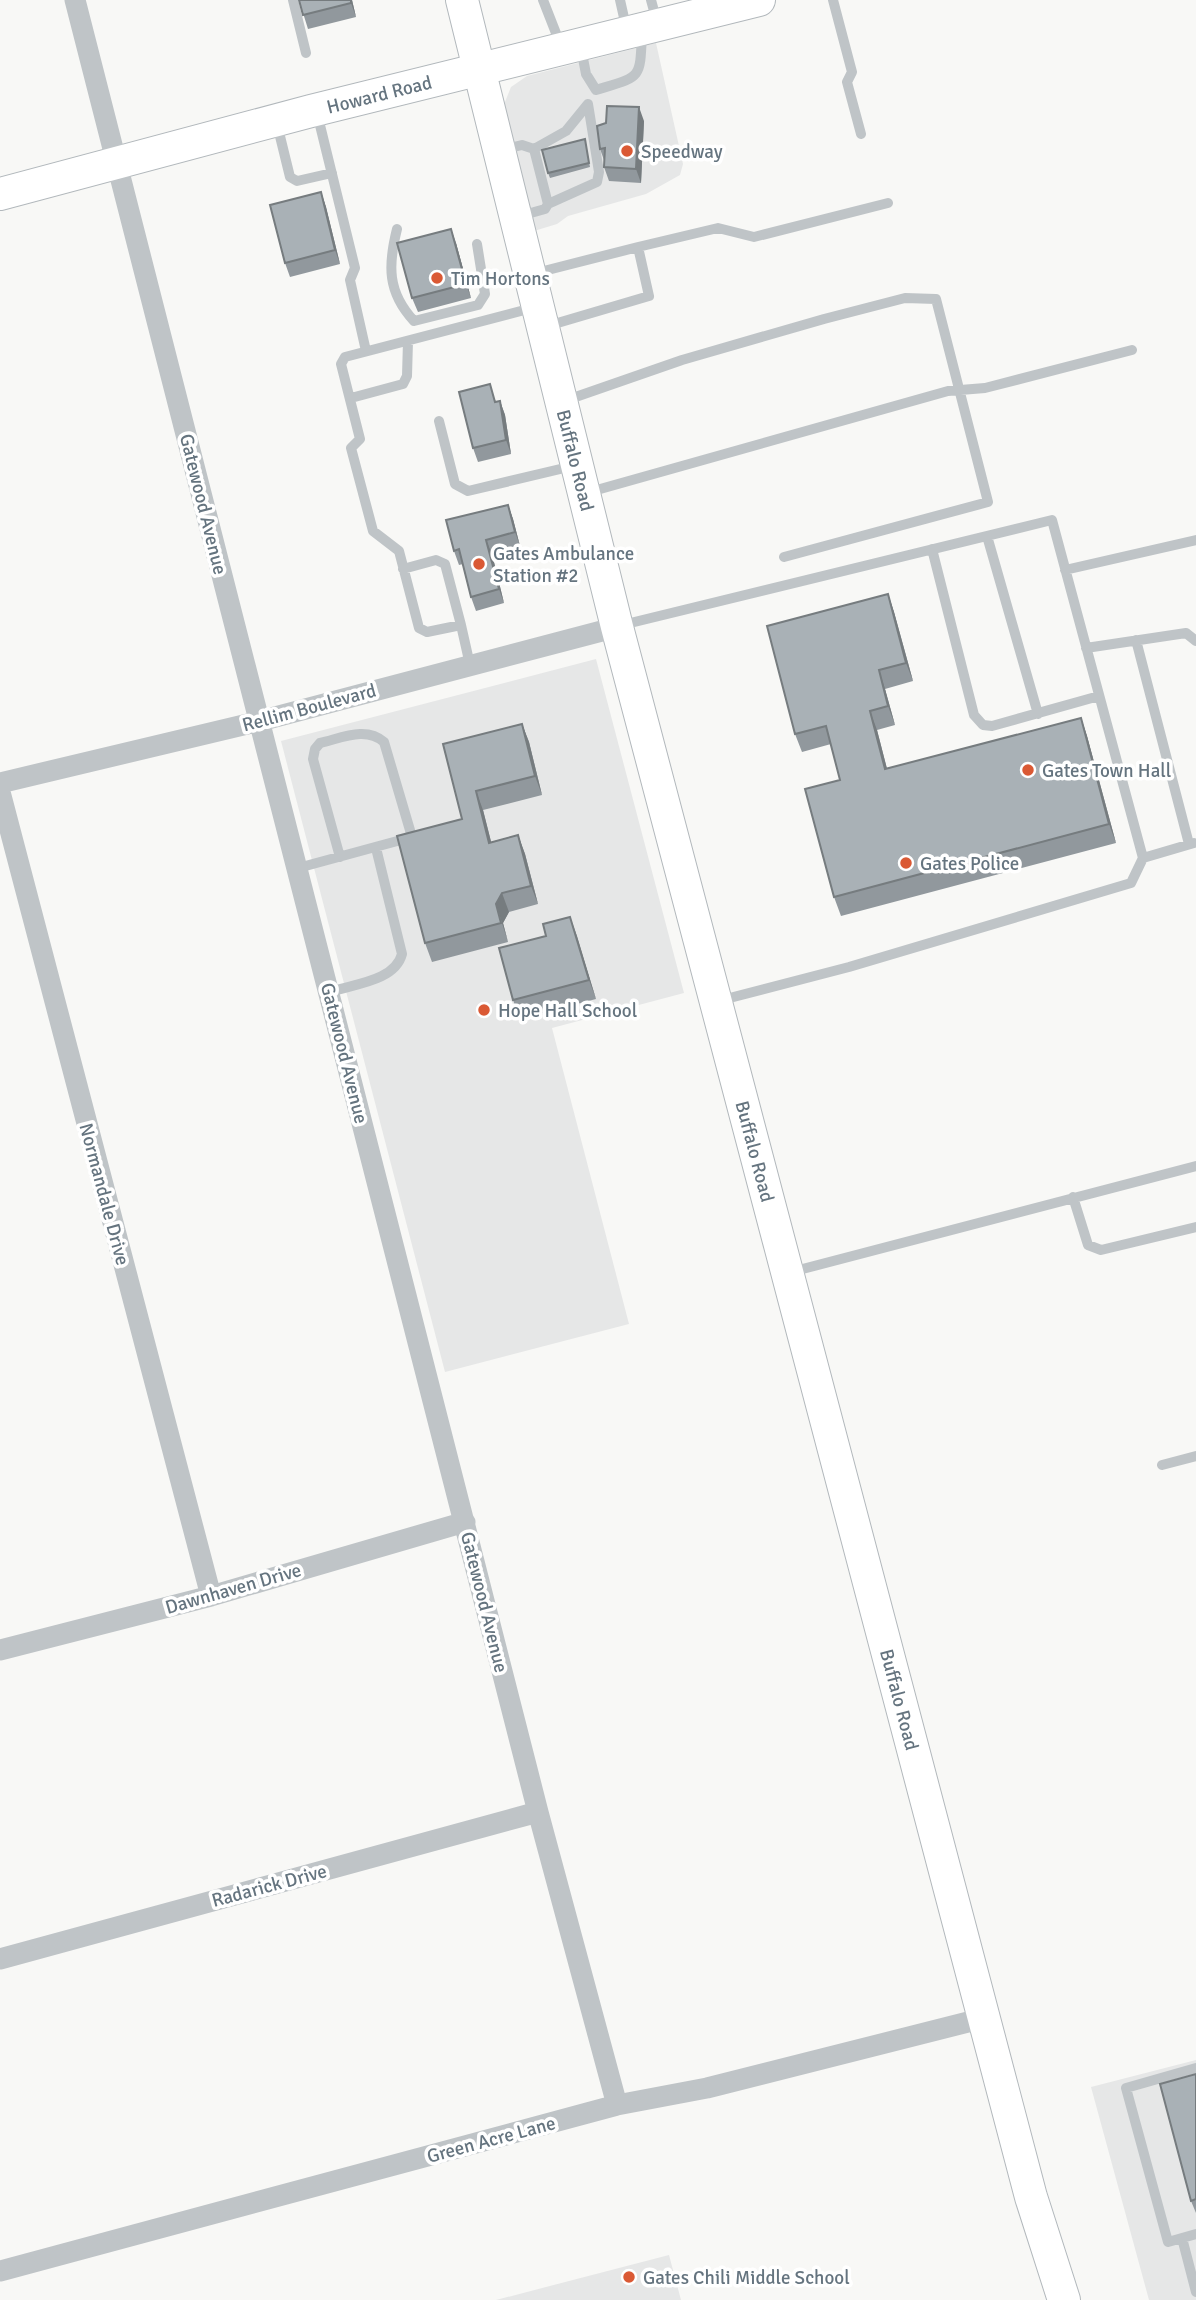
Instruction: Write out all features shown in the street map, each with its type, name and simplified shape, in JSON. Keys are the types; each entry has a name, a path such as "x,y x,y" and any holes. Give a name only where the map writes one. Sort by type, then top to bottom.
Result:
{"main road":[{"name":"Howard Road","path":"0,194 316,110 571,47 645,22 759,0"},
{"name":"Buffalo Road","path":"467,3 513,218 617,626 1031,2197 1064,2300"}],"street":[{"name":"Gatewood Avenue","path":"75,0 538,1812 617,2105"},
{"name":"Rellim Boulevard","path":"0,783 260,721 617,626"},
{"name":"Normandale Drive","path":"0,792 211,1596"},
{"name":"Dawnhaven Drive","path":"0,1650 211,1596 465,1522"},
{"name":"Radarick Drive","path":"0,1959 538,1812"},
{"name":"Green Acre Lane","path":"0,2271 617,2105 707,2088 984,2018"}],"lane":[{"path":"293,0 306,53"},
{"path":"499,150 522,145 534,149 566,131 596,90 634,79 641,69 645,22 620,0"},
{"path":"833,0 852,72 847,82 862,134"},
{"path":"547,1 596,90"},
{"path":"513,218 545,209 548,204 597,182 599,172 588,104"},
{"path":"316,110 355,268 350,280 366,351"},
{"path":"276,121 290,177 297,181 332,173"},
{"path":"534,149 548,204"},
{"path":"528,275 718,228 754,237 888,203"},
{"path":"397,229 389,261 400,306 414,321 478,305 485,294 477,244"},
{"path":"461,625 427,632 419,628 399,551 373,531 351,448 360,439 341,364 345,357 408,341 649,296 638,247"},
{"path":"560,402 646,372 905,298 936,299 988,502 784,558"},
{"path":"351,398 403,384 407,376 408,341"},
{"path":"439,421 455,484 468,491 580,479 960,391 985,388 1132,350"},
{"path":"617,626 1052,520 1143,858 1131,883 849,967 715,1002"},
{"path":"987,536 1038,714"},
{"path":"1065,570 1196,540"},
{"path":"932,549 974,715 983,725 992,726 1099,696"},
{"path":"403,569 436,560 445,564 470,665"},
{"path":"1086,648 1186,633 1196,641"},
{"path":"1136,640 1193,843 1143,858"},
{"path":"298,869 376,848 412,836 384,742 376,735 366,732 320,743 315,749 313,759 340,857"},
{"path":"330,992 391,972 399,965 402,954 376,848"},
{"path":"789,1273 1196,1166"},
{"path":"1073,1197 1088,1245 1101,1251 1196,1227"},
{"path":"1161,1465 1196,1456"},
{"path":"1196,2068 1126,2088 1168,2242 1196,2234"},
{"path":"1182,2238 1196,2292"}],"shaded area":[{"path":"656,43 683,164 680,175 646,194 568,216 557,224 534,231 503,107 511,87 527,76"},
{"name":"Hope Hall School","path":"596,659 684,993 552,1028 629,1324 445,1372 281,741"},
{"path":"1196,2060 1196,2300 1149,2300 1091,2087"},
{"name":"Gates Chili Middle School","path":"669,2255 681,2300 496,2300"}],"building":[{"path":"299,0 351,0 351,3 303,15"},
{"path":"607,106 639,107 636,169 604,167 605,148 600,149 597,126 606,123"},
{"path":"585,139 589,163 548,173 542,150"},
{"path":"321,192 335,250 285,263 270,205"},
{"name":"Tim Hortons","path":"451,229 466,284 412,298 397,243"},
{"path":"490,384 495,402 500,401 506,440 473,448 459,392"},
{"name":"Gates Ambulance Station #2","path":"508,505 515,532 486,540 499,589 471,597 459,549 454,551 446,520"},
{"name":"Gates Town Hall","path":"888,594 906,663 879,670 888,706 870,711 885,769 1081,718 1109,824 834,897 805,789 840,780 826,726 795,734 767,626"},
{"path":"522,724 535,776 476,791 489,843 518,835 531,886 502,893 496,904 501,923 425,943 397,836 462,819 443,744"},
{"path":"570,917 589,980 513,1000 499,948 546,936 543,924"},
{"path":"1196,2074 1196,2199 1191,2201 1160,2084"}],"place":[{"name":"Speedway","path":"627,151"},
{"name":"Tim Hortons","path":"437,278"},
{"name":"Gates Ambulance Station #2","path":"479,564"},
{"name":"Gates Town Hall","path":"1028,770"},
{"name":"Gates Police","path":"906,863"},
{"name":"Hope Hall School","path":"484,1010"},
{"name":"Gates Chili Middle School","path":"629,2277"}]}
